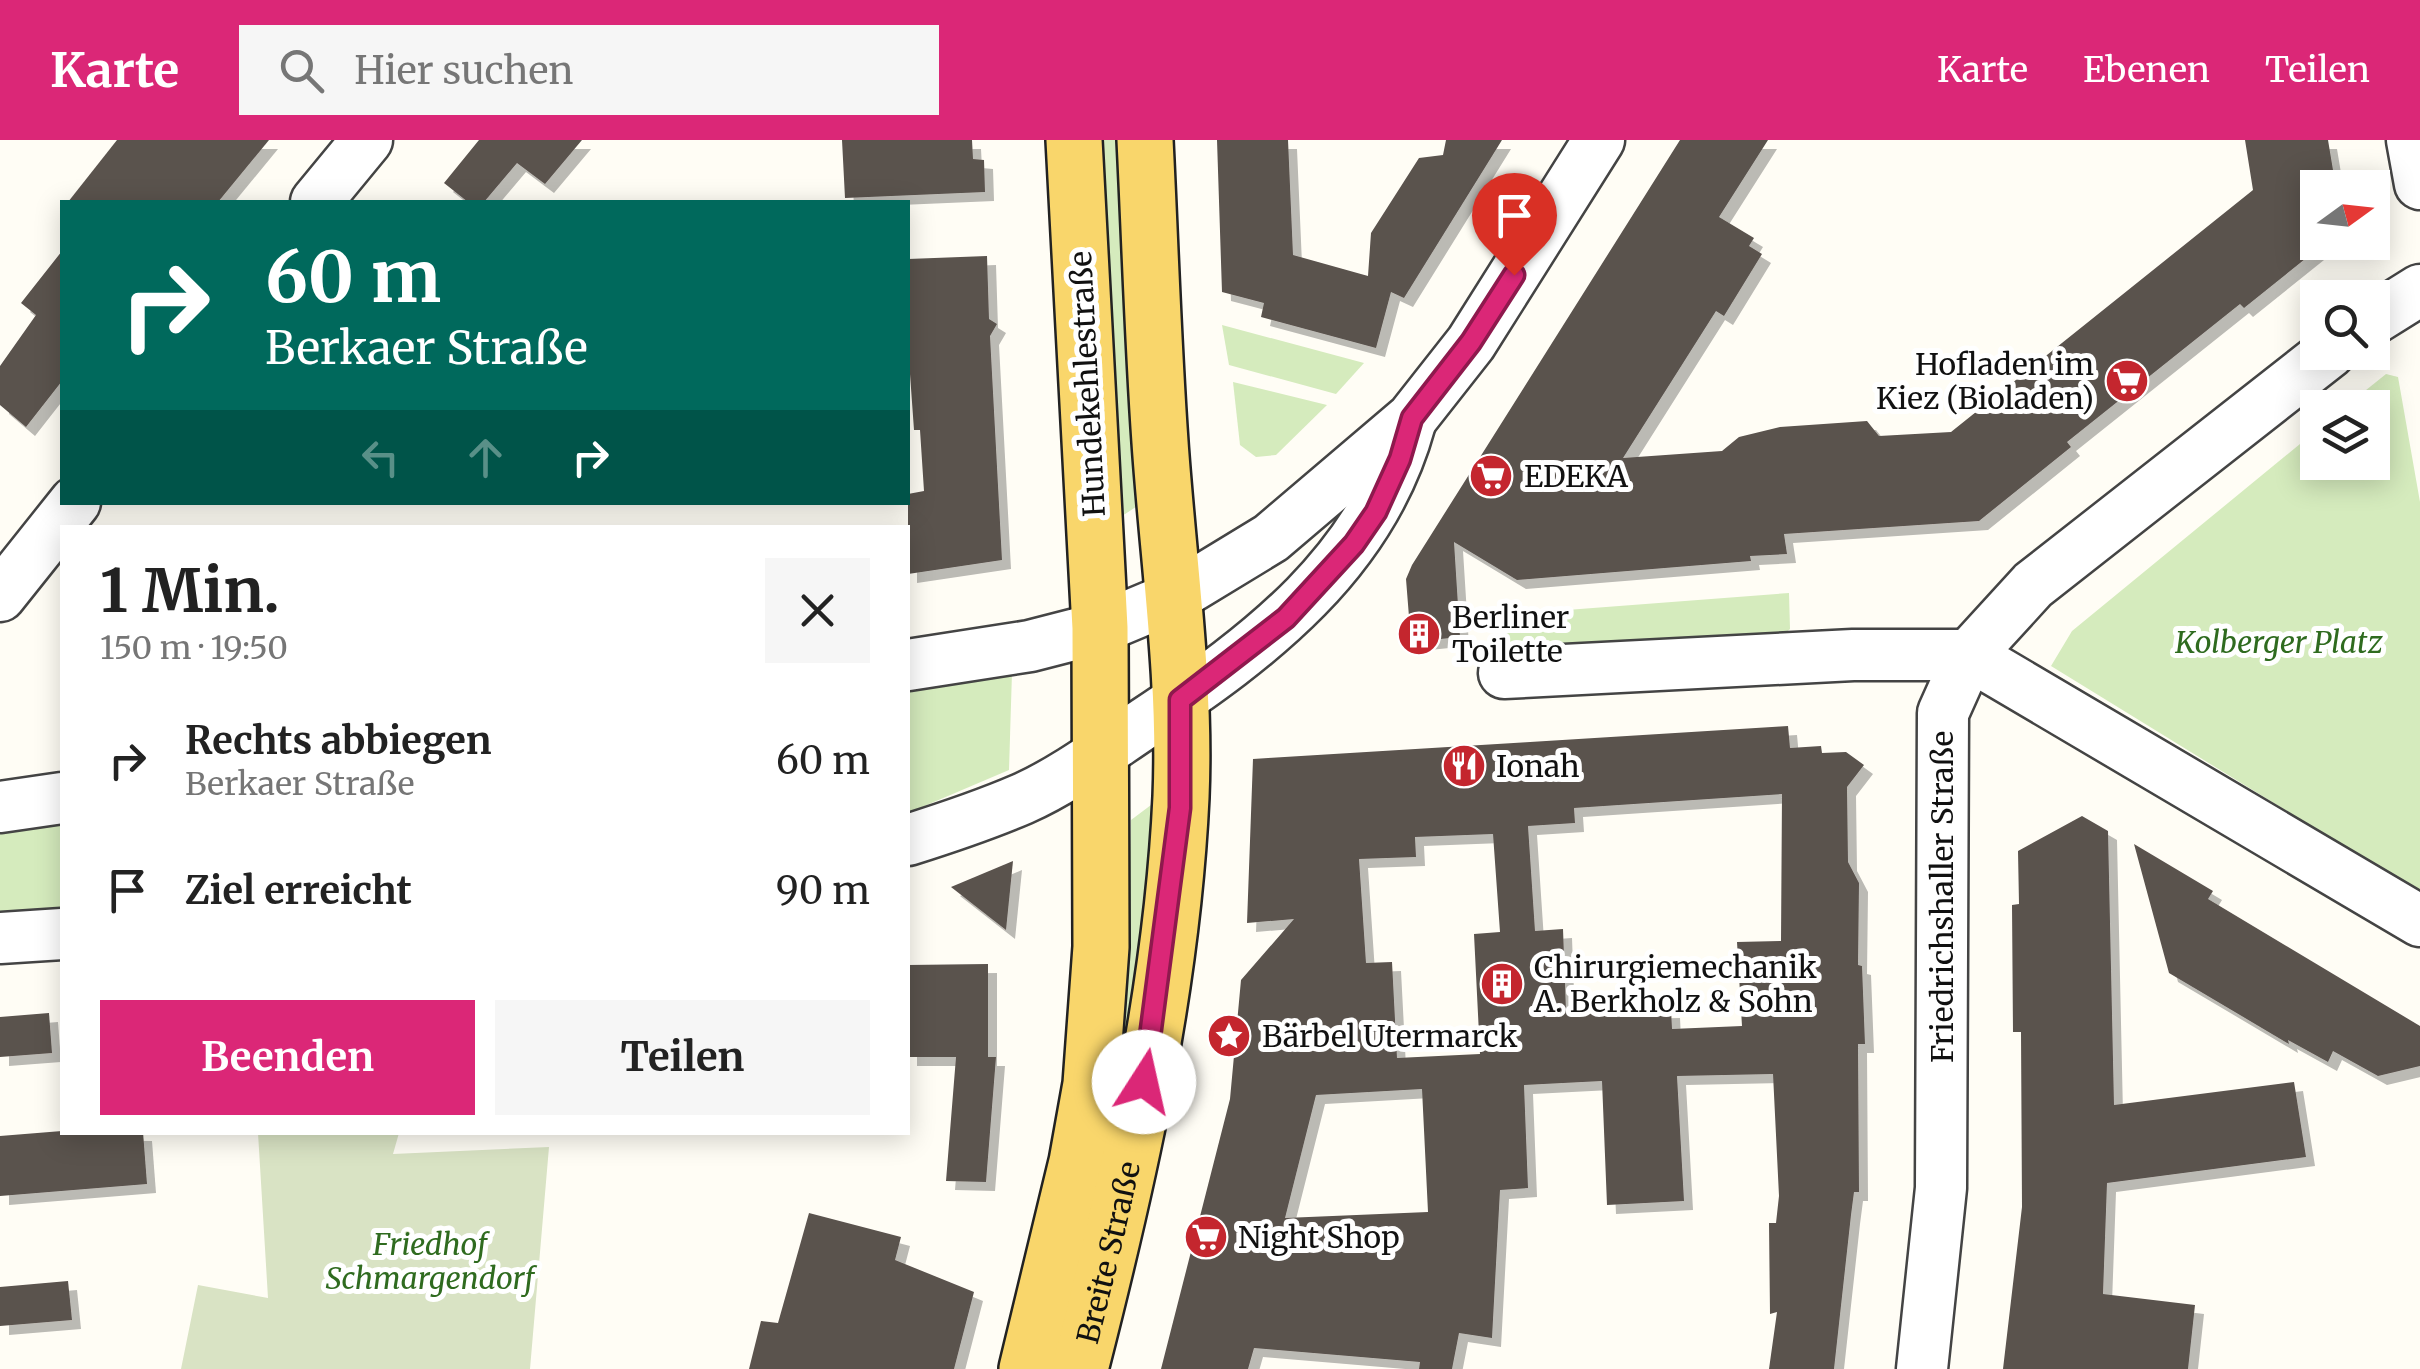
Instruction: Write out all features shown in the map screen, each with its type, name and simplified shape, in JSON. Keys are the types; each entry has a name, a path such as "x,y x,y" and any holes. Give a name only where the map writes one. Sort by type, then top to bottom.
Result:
{"main road":[{"name":"Hundekehlestraße","path":"1074,140 1100,628"},
{"path":"1145,140 1160,444 1174,597"},
{"name":"Breite Straße","path":"1080,1369 1131,1160 1158,1004 1181,795 1174,597"},
{"name":"Breite Straße","path":"1028,1369 1070,1196 1090,1084 1101,947 1100,628"}],"street":[{"path":"318,200 366,140"},
{"path":"910,665 1030,646 1100,628 1174,597 1271,538 1412,418 1471,342 1599,140"},
{"path":"2412,140 2420,184"},
{"path":"2390,309 2420,290"},
{"path":"1968,655 2033,585 2307,370"},
{"path":"910,839 1025,798 1180,700 1262,641 1342,559 1376,512 1400,459 1412,418"},
{"path":"0,596 74,505"},
{"path":"1504,673 1853,655 1968,655 2420,921"},
{"name":"Friedrichshaller Straße","path":"1922,1369 1941,1188 1943,713 1968,655"},
{"path":"0,938 60,934"}],"green space":[{"path":"1091,140 1122,140 1145,501 1119,518"},
{"path":"1222,325 1364,363 1336,394 1229,365"},
{"name":"Kolberger Platz","path":"2386,374 2398,377 2420,502 2420,893 2051,666 2072,631 2300,444 2300,480 2390,480 2390,390 2366,390"},
{"path":"1233,382 1327,405 1276,455 1256,457 1240,445"},
{"path":"1789,593 1790,629 1781,637 1502,652 1502,615"},
{"path":"1012,672 1009,770 910,812 910,689"},
{"path":"1155,802 1133,1046 1105,1131 1126,990 1131,820"},
{"path":"60,819 60,915 0,919 0,830"},
{"name":"Friedhof Schmargendorf","path":"258,1135 398,1135 393,1154 549,1147 530,1369 181,1369 198,1285 268,1298"}],"building":[{"path":"117,140 269,140 220,200 70,200"},
{"path":"479,140 582,140 545,184 517,163 486,200 465,200 444,183"},
{"path":"842,140 972,140 973,159 984,160 985,192 845,198"},
{"path":"1217,140 1288,140 1293,255 1368,276 1371,233 1419,158 1443,155 1446,140 1502,140 1404,298 1391,292 1376,348 1261,317 1264,303 1222,292"},
{"path":"1680,140 1768,140 1719,217 1754,238 1749,246 1762,254 1724,316 1716,311 1623,458 1722,451 1739,437 1780,427 1867,421 1879,436 1951,432 2253,190 2245,140 2328,140 2333,170 2300,170 2300,260 2304,260 2244,308 2240,304 2067,442 2071,447 1979,521 1784,534 1787,554 1750,556 1751,561 1517,580 1454,542 1460,637 1411,642 1406,579"},
{"path":"60,254 60,384 26,427 0,405 0,366 36,315 21,303"},
{"path":"987,256 989,319 997,324 990,336 1002,560 910,574 908,505 910,494 924,491 920,430 914,430 910,374 910,259"},
{"path":"1788,726 1790,748 1821,746 1822,753 1846,752 1864,765 1847,787 1848,862 1859,883 1858,965 1862,966 1865,1044 1858,1044 1859,1192 1854,1192 1834,1369 1769,1369 1777,1312 1770,1314 1769,1223 1776,1223 1779,1196 1773,1074 1677,1076 1684,1201 1607,1205 1602,1081 1524,1085 1528,1188 1500,1190 1492,1338 1459,1333 1452,1369 1419,1369 1420,1362 1254,1348 1248,1369 1161,1369 1230,1099 1241,980 1294,919 1247,923 1253,759","holes":["1782,794 1781,941 1737,942 1742,1026 1672,1029 1671,1009 1566,1011 1563,929 1535,931 1528,826 1575,823 1574,808","1493,834 1500,932 1474,934 1480,1054 1397,1058 1392,962 1366,963 1359,859 1416,857 1415,837","1422,1089 1428,1212 1285,1218 1316,1095"]},
{"path":"2082,816 2108,831 2114,1105 2294,1082 2306,1157 2107,1183 2103,1294 2195,1305 2188,1369 2003,1369 2022,1207 2021,1032 2013,1032 2012,905 2019,904 2018,851"},
{"path":"2134,844 2213,891 2208,899 2420,1026 2420,1066 2378,1076 2333,1051 2328,1062 2288,1040 2289,1044 2169,973"},
{"path":"1013,861 1006,930 951,887"},
{"path":"988,964 988,1057 996,1057 986,1182 946,1181 956,1057 910,1057 910,965"},
{"path":"49,1013 52,1053 0,1057 0,1017"},
{"path":"60,1131 60,1135 143,1135 147,1184 0,1196 0,1136"},
{"path":"809,1213 901,1237 895,1260 974,1292 954,1369 749,1369 761,1321 778,1323"},
{"path":"68,1281 72,1320 0,1326 0,1287"}],"place":[{"name":"Hofladen im Kiez (Bioladen)","path":"2127,381"},
{"name":"EDEKA","path":"1491,476"},
{"name":"Berliner Toilette","path":"1419,634"},
{"name":"Ionah","path":"1464,766"},
{"name":"Chirurgiemechanik A. Berkholz & Sohn","path":"1502,984"},
{"name":"Bärbel Utermarck","path":"1229,1036"},
{"name":"Night Shop","path":"1206,1237"}],"route":[{"path":"1144,1082 1158,1004 1180,808 1180,700 1262,641 1354,544 1376,512 1400,459 1412,418 1471,342 1514,275"}]}
